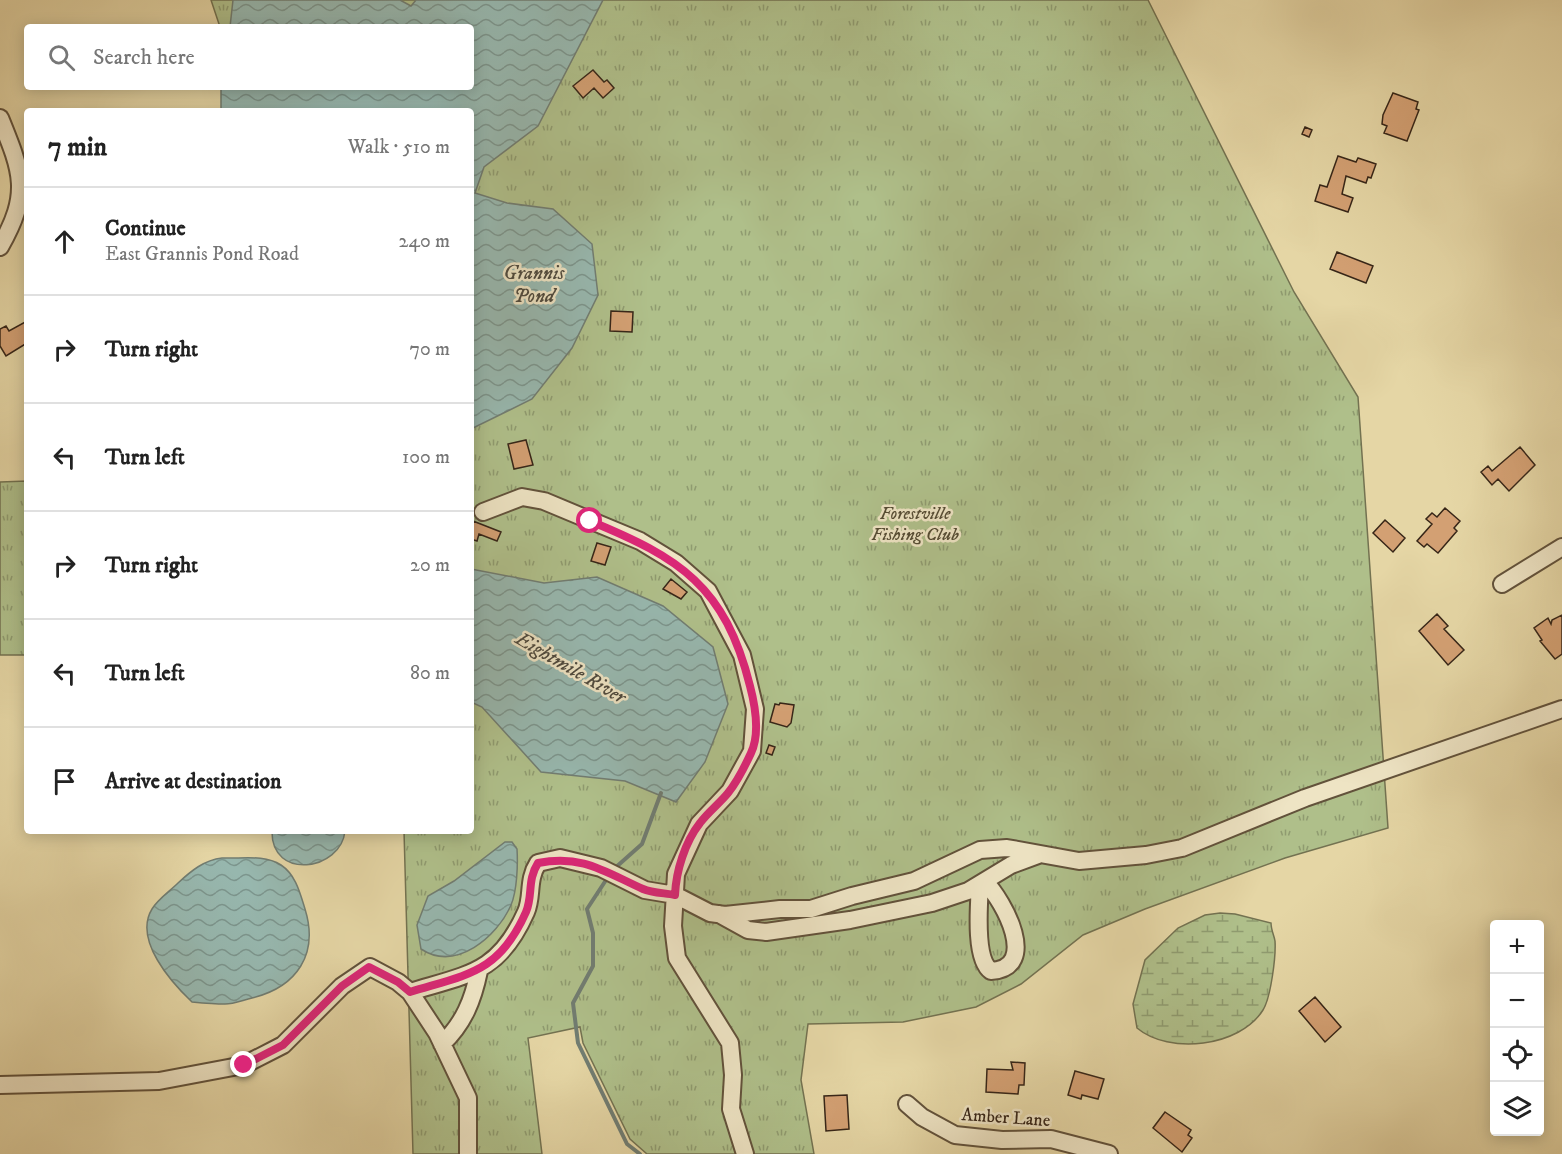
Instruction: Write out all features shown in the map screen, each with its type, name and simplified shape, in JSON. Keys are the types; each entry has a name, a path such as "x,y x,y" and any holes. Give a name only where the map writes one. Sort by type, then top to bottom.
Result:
{"street":[{"path":"0,118 18,162 21,190 15,222 0,247"},
{"path":"483,512 522,497 544,501 640,541 676,563 708,591 742,655 755,709 752,751 730,791 699,824 676,874 673,926 677,958 730,1043 733,1075 731,1109 745,1154"},
{"path":"1502,584 1562,547"},
{"path":"410,992 479,971 501,953 527,910 531,874 538,863 560,858 601,868 622,876 645,890 675,895 710,913 811,909 914,881 980,850 1007,848 1079,861 1146,855 1182,848 1305,798 1562,709"},
{"path":"719,914 748,930 766,932 850,920 932,903 983,884 1011,864 1038,855"},
{"path":"0,1085 159,1081 244,1065 283,1045 342,986 369,967 398,982 410,992 442,1044 468,1098 468,1154"},
{"path":"442,1044 457,1030 469,1008 479,971"},
{"name":"Amber Lane","path":"907,1104 922,1116 955,1135 1002,1140 1051,1139 1109,1154"}],"green space":[{"name":"Forestville Fishing Club","path":"211,0 1148,0 1294,292 1358,397 1388,828 1285,858 1145,909 1083,935 1021,984 976,1007 903,1022 808,1024 801,1080 814,1154 647,1154 630,1139 583,1043 580,1027 528,1038 542,1154 413,1154 404,834 474,834 474,108 471,108 471,90 474,90 474,24 219,24"},
{"path":"24,481 24,655 0,655 0,482"},
{"path":"1235,914 1271,923 1275,941 1275,956 1271,986 1263,1010 1252,1023 1238,1032 1203,1043 1167,1042 1137,1028 1133,1004 1145,960 1178,928 1205,915"}],"water":[{"name":"Grannis Pond","path":"233,0 400,0 411,6 416,0 603,0 538,126 484,167 475,193 507,203 553,209 592,244 598,295 572,348 532,399 474,428 474,108 221,108 221,90 474,90 474,24 230,24"},
{"path":"474,570 544,583 597,577 663,606 713,647 728,704 705,762 676,802 625,781 541,772 482,707 474,703"},
{"path":"273,834 344,834 341,845 332,855 320,862 307,865 294,864 282,858 275,847"},
{"path":"505,842 512,842 517,849 517,878 511,905 496,929 474,948 461,954 434,955 421,949 417,925 428,896 454,881"},
{"path":"222,858 267,859 286,869 294,879 305,909 309,925 309,940 301,966 281,986 268,993 228,1004 192,1002 157,960 147,934 147,921 157,902 188,874 204,864"}],"building":[{"path":"593,70 604,82 607,80 614,88 603,98 594,88 583,98 573,86"},
{"path":"1393,93 1418,102 1416,109 1419,110 1407,141 1384,133 1387,126 1382,124 1383,115"},
{"path":"1305,127 1312,130 1309,137 1302,134"},
{"path":"1338,156 1356,162 1358,158 1376,164 1371,178 1368,177 1366,183 1346,176 1342,194 1353,198 1348,212 1315,201 1320,185 1327,187"},
{"path":"1337,252 1373,266 1366,283 1330,269"},
{"path":"611,311 633,312 632,332 610,331"},
{"path":"24,323 24,345 6,356 0,346 0,329 6,326 9,331"},
{"path":"526,440 533,465 514,469 508,444"},
{"path":"1520,447 1535,465 1509,491 1498,479 1492,485 1481,472 1488,466 1492,471"},
{"path":"1445,508 1460,521 1454,528 1457,531 1438,553 1427,544 1424,547 1417,541 1432,524 1426,519 1432,513 1437,517"},
{"path":"1385,520 1405,538 1393,552 1373,533"},
{"path":"474,521 501,532 497,541 479,534 477,541 474,540"},
{"path":"597,543 611,547 605,565 591,561"},
{"path":"671,579 687,592 681,599 663,589"},
{"path":"1437,614 1448,626 1444,629 1464,650 1448,665 1419,631"},
{"path":"1562,615 1562,654 1555,659 1540,641 1542,640 1534,628 1548,618 1551,624 1552,620"},
{"path":"775,704 794,705 791,723 787,727 770,722"},
{"path":"769,745 775,747 772,755 766,753"},
{"path":"1315,997 1341,1027 1325,1042 1299,1011"},
{"path":"1011,1062 1025,1063 1024,1085 1019,1085 1018,1094 986,1092 987,1069 1013,1070"},
{"path":"1075,1071 1104,1079 1098,1099 1082,1095 1081,1099 1068,1095"},
{"path":"847,1095 849,1129 826,1131 824,1096"},
{"path":"1165,1112 1191,1130 1188,1135 1192,1138 1182,1152 1153,1128"}],"waterway":[{"name":"Eightmile River","path":"615,868 642,844 661,793"},
{"name":"Eightmile River","path":"608,877 587,909 593,933 593,966 573,1003 578,1043 627,1144 640,1154"}],"route":[{"path":"244,1065 283,1045 342,986 369,967 398,982 410,992 479,971 501,953 527,910 531,874 538,863 560,858 601,868 622,876 645,890 675,895 676,874 699,824 730,791 752,751 755,709 742,655 708,591 676,563 640,541 590,521"}]}
